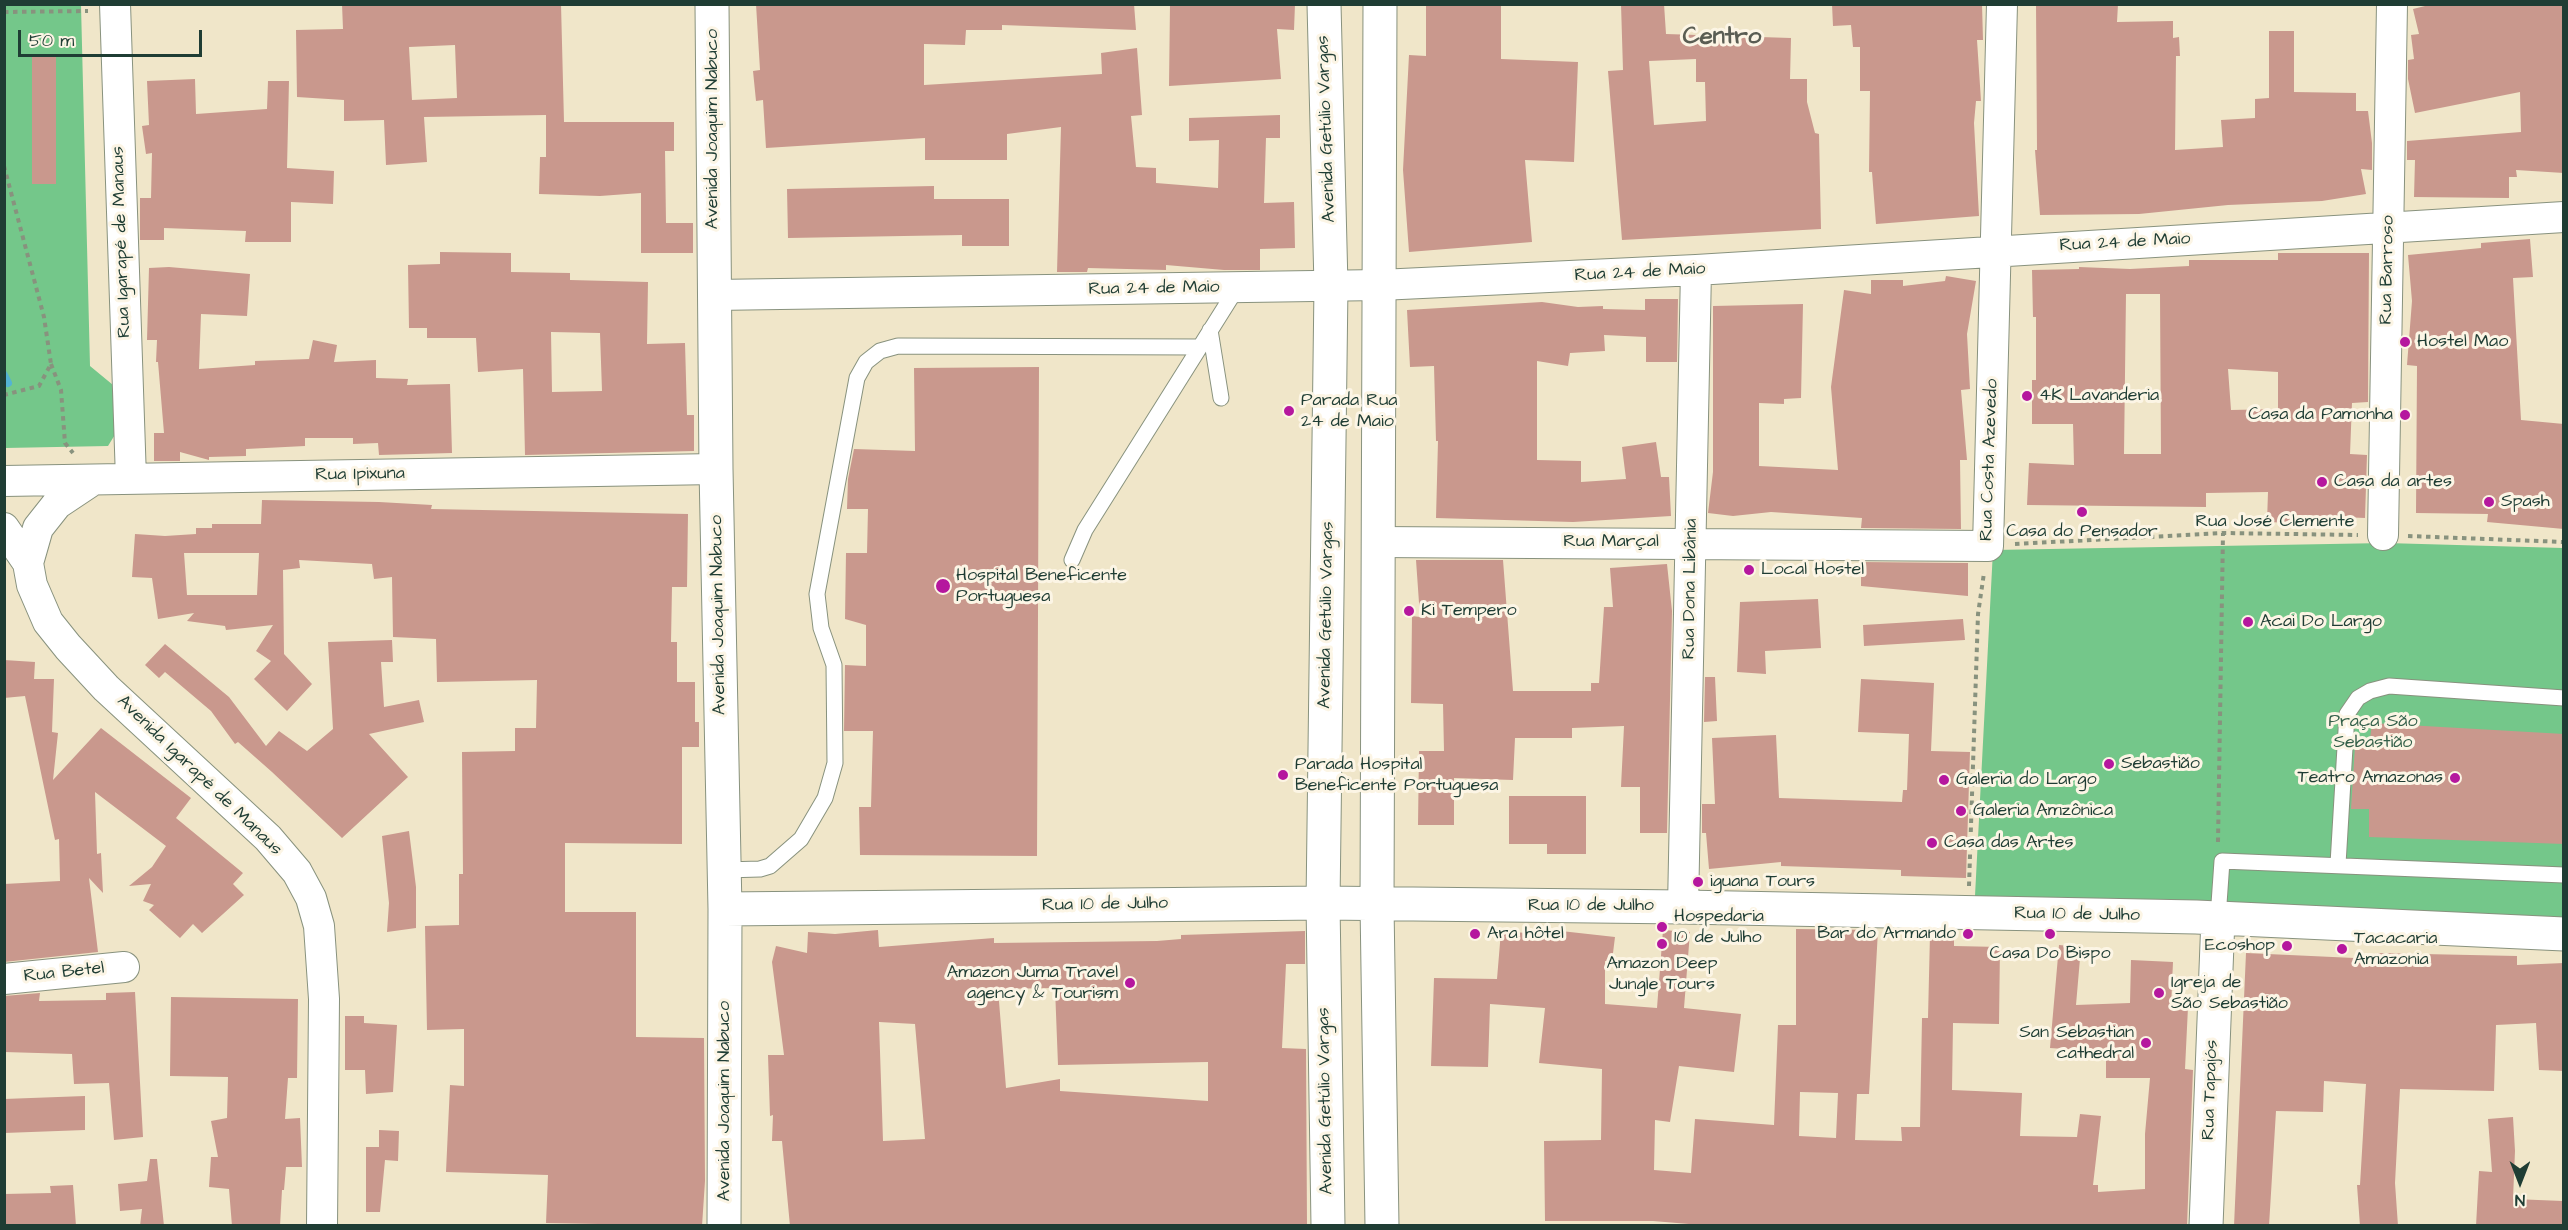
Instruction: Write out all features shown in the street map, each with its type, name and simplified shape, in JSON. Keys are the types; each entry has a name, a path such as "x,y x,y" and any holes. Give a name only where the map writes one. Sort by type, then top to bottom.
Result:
{"main road":[{"name":"Avenida Joaquim Nabuco","path":"712,4 716,469 725,870 724,1226"},
{"name":"Avenida Getúlio Vargas","path":"1324,4 1331,286 1323,903 1328,1226"},
{"path":"1380,4 1377,905 1382,1226"},
{"name":"Rua 10 de Julho","path":"725,909 1323,903 1683,907 2218,918 2564,934"},
{"name":"Rua Tapajós","path":"2206,1226 2218,918"}],"street":[{"name":"Rua Igarapé de Manaus","path":"115,4 130,479"},
{"name":"Rua Costa Azevedo","path":"1988,546 2002,4"},
{"name":"Rua Barroso","path":"2384,535 2392,4"},
{"name":"Rua 24 de Maio","path":"714,295 1380,285 1696,270 2564,217"},
{"name":"Rua Dona Libânia","path":"1683,907 1696,270"},
{"name":"Rua Ipixuna","path":"4,481 716,469"},
{"path":"28,563 38,528 57,504 93,480"},
{"name":"Avenida Igarapé de Manaus","path":"4,528 28,563 33,585 48,622 68,647 106,688 268,837 297,872 311,898 319,926 324,999 322,1226"},
{"name":"Rua Marçal","path":"1378,542 1692,542 1988,546"},
{"name":"Rua Betel","path":"4,980 124,967"}],"lane":[{"path":"1072,560 1085,530 1237,288"},
{"path":"1210,330 1221,398"},
{"path":"725,870 760,869 770,866 801,839 825,798 835,763 834,665 821,628 817,594 857,378 866,362 880,351 898,346 1200,347"},
{"path":"2338,864 2347,714 2358,698 2370,691 2389,686 2564,698"},
{"path":"2218,918 2222,861 2564,874"}],"path":[{"path":"4,12 88,11 88,4"},
{"path":"4,166 44,317 51,364 62,390 65,443 93,480"},
{"path":"4,395 39,386 51,364"},
{"path":"2218,839 2223,533"},
{"name":"Rua José Clemente","path":"1988,546 2223,533 2384,535 2564,542"},
{"name":"Rua Costa Azevedo","path":"1968,914 1978,614 1988,546"}],"green space":[{"path":"4,5 81,5 90,366 113,385 116,433 108,446 5,448"},
{"name":"Praça São Sebastião","path":"2386,543 2563,548 2563,923 1974,915 1993,550"}],"building":[{"path":"342,4 561,4 564,122 674,122 674,151 665,151 666,223 693,223 693,253 641,253 641,193 600,196 539,194 540,157 546,157 546,115 424,117 427,162 386,165 384,120 344,121 344,100 297,97 296,30 343,29","holes":["455,45 457,98 412,100 409,47"]},
{"path":"756,4 1134,4 1136,30 1002,25 1002,30 966,30 965,45 924,44 924,85 1102,74 1101,53 1137,48 1142,115 1131,116 1136,167 1156,168 1156,183 1218,188 1219,140 1189,141 1189,118 1280,115 1280,138 1266,138 1264,203 1294,202 1295,248 1260,249 1260,270 1224,270 1166,265 1166,270 1088,268 1087,272 1057,272 1061,127 1007,134 1007,160 925,160 925,138 766,148 763,100 756,101 753,71 760,70"},
{"path":"1170,4 1295,4 1294,30 1277,29 1281,79 1169,86"},
{"path":"1426,4 1501,4 1501,59 1578,62 1574,162 1525,160 1532,242 1409,252 1403,170 1409,55 1426,56"},
{"path":"1621,4 1664,4 1666,34 1791,38 1790,79 1807,79 1807,102 1815,133 1819,134 1821,229 1622,240 1608,71 1623,70","holes":["1696,59 1696,82 1705,82 1706,121 1654,125 1649,61"]},
{"path":"1832,4 1982,4 1983,40 1977,40 1981,101 1976,101 1974,123 1979,216 1876,224 1872,172 1869,172 1870,91 1860,91 1860,47 1853,47 1851,25 1833,26"},
{"path":"2036,4 2118,4 2117,22 2173,21 2173,38 2179,37 2180,56 2176,56 2175,150 2223,147 2221,120 2255,118 2255,99 2269,98 2269,31 2294,31 2294,92 2356,93 2356,111 2368,111 2372,143 2372,170 2361,169 2366,194 2322,201 2228,205 2139,214 2040,215 2035,150 2037,150"},
{"path":"2433,4 2564,4 2564,173 2516,170 2517,177 2509,177 2509,198 2414,197 2415,160 2407,160 2407,141 2521,132 2520,92 2415,113 2408,79 2408,60 2414,59 2411,35 2419,34 2413,9"},
{"path":"32,55 56,55 56,184 32,184"},
{"path":"195,79 196,114 267,109 268,81 289,81 287,168 334,171 333,204 291,202 291,242 245,242 246,231 164,228 164,240 140,240 140,198 151,198 152,153 146,154 142,126 149,125 147,81"},
{"path":"934,186 934,199 1009,199 1009,246 962,246 962,235 788,238 787,189"},
{"path":"2530,239 2533,277 2513,278 2521,420 2564,424 2564,529 2487,522 2488,514 2416,513 2417,366 2407,365 2412,301 2408,255 2481,248 2481,243"},
{"path":"440,252 511,253 511,272 570,273 570,280 648,282 647,344 685,343 687,415 694,415 694,451 525,455 523,369 478,372 476,338 427,338 427,328 409,328 408,265 440,264","holes":["551,332 600,333 602,391 552,392"]},
{"path":"2278,253 2369,253 2368,402 2352,403 2350,454 2367,455 2365,518 2296,515 2296,523 2267,522 2268,492 2206,493 2206,507 2027,505 2029,463 2074,465 2073,424 2032,424 2032,380 2036,380 2036,317 2033,317 2032,270 2079,269 2079,267 2130,269 2189,266 2189,260 2278,260","holes":["2126,294 2160,294 2161,454 2124,454","2228,369 2278,372 2278,409 2231,410"]},
{"path":"169,267 250,274 247,316 201,314 199,369 255,365 255,361 309,359 313,340 337,345 334,362 376,360 376,378 408,379 407,385 450,384 452,453 379,455 378,443 353,444 353,438 305,438 305,446 246,449 246,456 209,457 209,460 180,452 180,461 154,461 154,433 164,433 158,362 156,362 157,340 147,340 149,268"},
{"path":"1946,276 1976,281 1967,334 1970,389 1961,390 1967,460 1960,460 1961,529 1861,528 1862,518 1771,512 1733,516 1708,513 1713,472 1713,306 1803,304 1801,398 1784,399 1784,404 1759,403 1759,466 1838,470 1831,387 1844,290 1871,294 1871,280 1903,280 1903,286 1945,281"},
{"path":"1645,299 1678,299 1677,362 1646,362 1646,337 1604,335 1605,351 1570,353 1568,366 1537,361 1537,460 1581,461 1581,482 1626,479 1622,447 1656,442 1661,477 1669,477 1671,516 1573,522 1436,518 1438,441 1436,441 1434,366 1410,367 1407,310 1542,302 1578,307 1603,306 1603,309 1645,310"},
{"name":"Hospital Beneficente Portuguesa","path":"1039,367 1037,856 860,855 859,807 871,807 873,731 844,731 845,665 866,666 866,625 845,619 846,553 867,553 868,509 847,509 848,479 854,449 915,451 914,368"},
{"path":"262,500 379,502 432,505 431,509 688,514 687,587 672,587 671,642 677,642 677,682 695,682 695,722 699,722 699,747 682,747 682,844 565,843 565,912 636,912 636,1037 704,1038 705,1181 702,1226 546,1223 548,1175 446,1172 450,1085 464,1086 464,1029 427,1030 425,926 459,925 459,874 463,874 462,752 515,751 515,728 536,728 537,680 437,682 436,639 393,637 392,577 374,579 372,564 299,560 300,568 283,570 284,654 312,684 287,711 254,679 271,661 256,651 273,625 226,630 225,626 187,621 194,613 158,619 152,578 132,577 135,534 165,536 196,534 196,528 212,528 212,524 261,524","holes":["184,553 259,553 257,595 187,595"]},
{"path":"1416,560 1503,560 1513,691 1591,691 1591,683 1599,683 1604,607 1613,607 1610,568 1667,564 1672,611 1667,833 1640,833 1640,787 1621,787 1624,726 1572,728 1572,738 1515,738 1513,780 1454,778 1454,825 1418,825 1419,751 1444,751 1443,704 1411,703 1412,616 1420,617"},
{"path":"1861,562 1968,563 1968,596 1861,586"},
{"path":"1818,599 1821,648 1765,651 1766,674 1737,672 1740,602"},
{"path":"1963,619 1965,640 1864,646 1863,625"},
{"path":"392,640 393,662 381,662 384,707 419,700 424,722 369,734 408,777 342,838 238,742 235,744 211,711 165,672 159,678 145,665 165,644 229,697 266,746 279,731 307,751 333,729 328,642"},
{"path":"4,660 35,662 34,679 54,679 52,732 58,733 53,780 101,728 191,798 176,818 243,873 233,884 244,895 202,933 193,924 180,938 149,910 154,905 143,901 151,884 129,886 152,867 166,846 95,792 97,854 101,853 103,893 89,878 98,952 4,962 4,884 60,881 59,839 55,840 25,696 4,698"},
{"path":"1705,677 1715,677 1717,721 1704,722"},
{"path":"1861,679 1934,683 1931,751 1970,752 1966,878 1901,876 1901,870 1781,866 1781,862 1709,869 1706,833 1702,833 1702,804 1715,804 1712,738 1776,735 1779,798 1902,802 1903,790 1907,790 1909,734 1858,732"},
{"name":"Teatro Amazonas","path":"2372,723 2564,734 2564,844 2369,837 2369,809 2351,809 2355,746 2369,747"},
{"path":"1509,796 1586,796 1586,854 1547,854 1547,844 1509,844"},
{"path":"409,831 416,887 416,928 387,932 389,903 382,836"},
{"path":"1796,929 1878,930 1869,1094 1857,1094 1855,1140 1902,1141 1901,1127 1920,1127 1922,1018 1928,1018 1930,934 1954,935 1954,946 2000,947 1999,1024 1953,1023 1952,1090 2022,1093 2020,1136 2077,1137 2080,1114 2101,1116 2093,1185 2098,1185 2098,1192 2145,1189 2145,1134 2150,1078 2106,1078 2106,1052 2050,1048 2059,945 2081,947 2076,1005 2130,1003 2131,960 2173,962 2171,1007 2188,1007 2185,1069 2193,1070 2187,1226 1713,1226 1653,1221 1545,1221 1544,1141 1601,1140 1602,1069 1539,1063 1545,1008 1490,1004 1488,1067 1431,1066 1434,978 1497,979 1501,931 1552,935 1552,930 1615,937 1612,961 1605,961 1605,1004 1657,1008 1663,930 1690,932 1684,1008 1741,1014 1734,1072 1679,1066 1670,1122 1655,1120 1654,1170 1691,1173 1695,1119 1774,1125 1778,1025 1796,1025","holes":["1800,1092 1838,1093 1836,1138 1799,1136"]},
{"path":"878,930 879,947 994,938 994,943 1157,941 1181,939 1181,935 1305,931 1305,964 1286,964 1282,1048 1306,1049 1307,1226 790,1226 782,1141 772,1141 773,1115 770,1116 768,1055 784,1055 772,962 776,946 807,953 808,932 835,934","holes":["1055,988 1058,1065 1208,1062 1208,1101 1060,1091 1060,1079 1006,1088 998,989","879,1022 915,1024 925,1139 883,1141"]},
{"path":"2246,953 2376,959 2376,953 2517,956 2517,965 2564,963 2564,1071 2539,1070 2536,1023 2496,1025 2494,1091 2400,1089 2395,1183 2398,1226 2360,1226 2357,1185 2360,1185 2366,1084 2324,1081 2323,1112 2276,1111 2269,1226 2234,1226"},
{"path":"135,992 143,1137 114,1140 109,1083 74,1084 72,1054 4,1052 4,996 40,993 39,1001 106,1000 106,993"},
{"path":"171,997 298,999 297,1078 288,1078 285,1119 300,1118 302,1167 286,1167 280,1226 232,1226 229,1189 209,1187 211,1157 218,1157 211,1121 227,1118 228,1077 170,1076"},
{"path":"345,1016 364,1016 364,1023 397,1025 393,1092 366,1094 365,1070 345,1070"},
{"path":"85,1096 85,1130 4,1133 4,1099"},
{"path":"2513,1117 2515,1151 2513,1199 2563,1201 2562,1226 2476,1226 2479,1171 2492,1172 2488,1119"},
{"path":"379,1130 399,1131 398,1161 385,1160 380,1212 366,1212 366,1147 379,1147"},
{"path":"150,1159 157,1159 164,1226 140,1226 142,1209 120,1211 118,1184 147,1181"},
{"path":"73,1185 76,1226 4,1226 4,1194 51,1193 50,1186"}],"waterway":[{"path":"4,375 8,383"}],"place":[{"name":"Hostel Mao","path":"2405,342"},
{"name":"4K Lavanderia","path":"2027,396"},
{"name":"Parada Rua 24 de Maio","path":"1289,411"},
{"name":"Casa da Pamonha","path":"2405,415"},
{"name":"Casa da artes","path":"2322,482"},
{"name":"Spash","path":"2489,502"},
{"name":"Casa do Pensador","path":"2082,512"},
{"name":"Local Hostel","path":"1749,570"},
{"name":"Hospital Beneficente Portuguesa","path":"943,586"},
{"name":"Ki Tempero","path":"1409,611"},
{"name":"Acai Do Largo","path":"2248,622"},
{"name":"Sebastião","path":"2109,764"},
{"name":"Parada Hospital Beneficente Portuguesa","path":"1283,775"},
{"name":"Teatro Amazonas","path":"2455,778"},
{"name":"Galeria do Largo","path":"1944,780"},
{"name":"Galeria Amzônica","path":"1961,811"},
{"name":"Casa das Artes","path":"1932,843"},
{"name":"iguana Tours","path":"1698,882"},
{"name":"Hospedaria 10 de Julho","path":"1662,927"},
{"name":"Ara hôtel","path":"1475,934"},
{"name":"Bar do Armando","path":"1968,934"},
{"name":"Casa Do Bispo","path":"2050,934"},
{"name":"Amazon Deep Jungle Tours","path":"1662,944"},
{"name":"Ecoshop","path":"2287,946"},
{"name":"Tacacaria Amazonia","path":"2342,949"},
{"name":"Amazon Juma Travel agency & Tourism","path":"1130,983"},
{"name":"Igreja de São Sebastião","path":"2159,993"},
{"name":"San Sebastian cathedral","path":"2146,1043"}],"district":[{"name":"Centro","path":"1722,38"}]}
